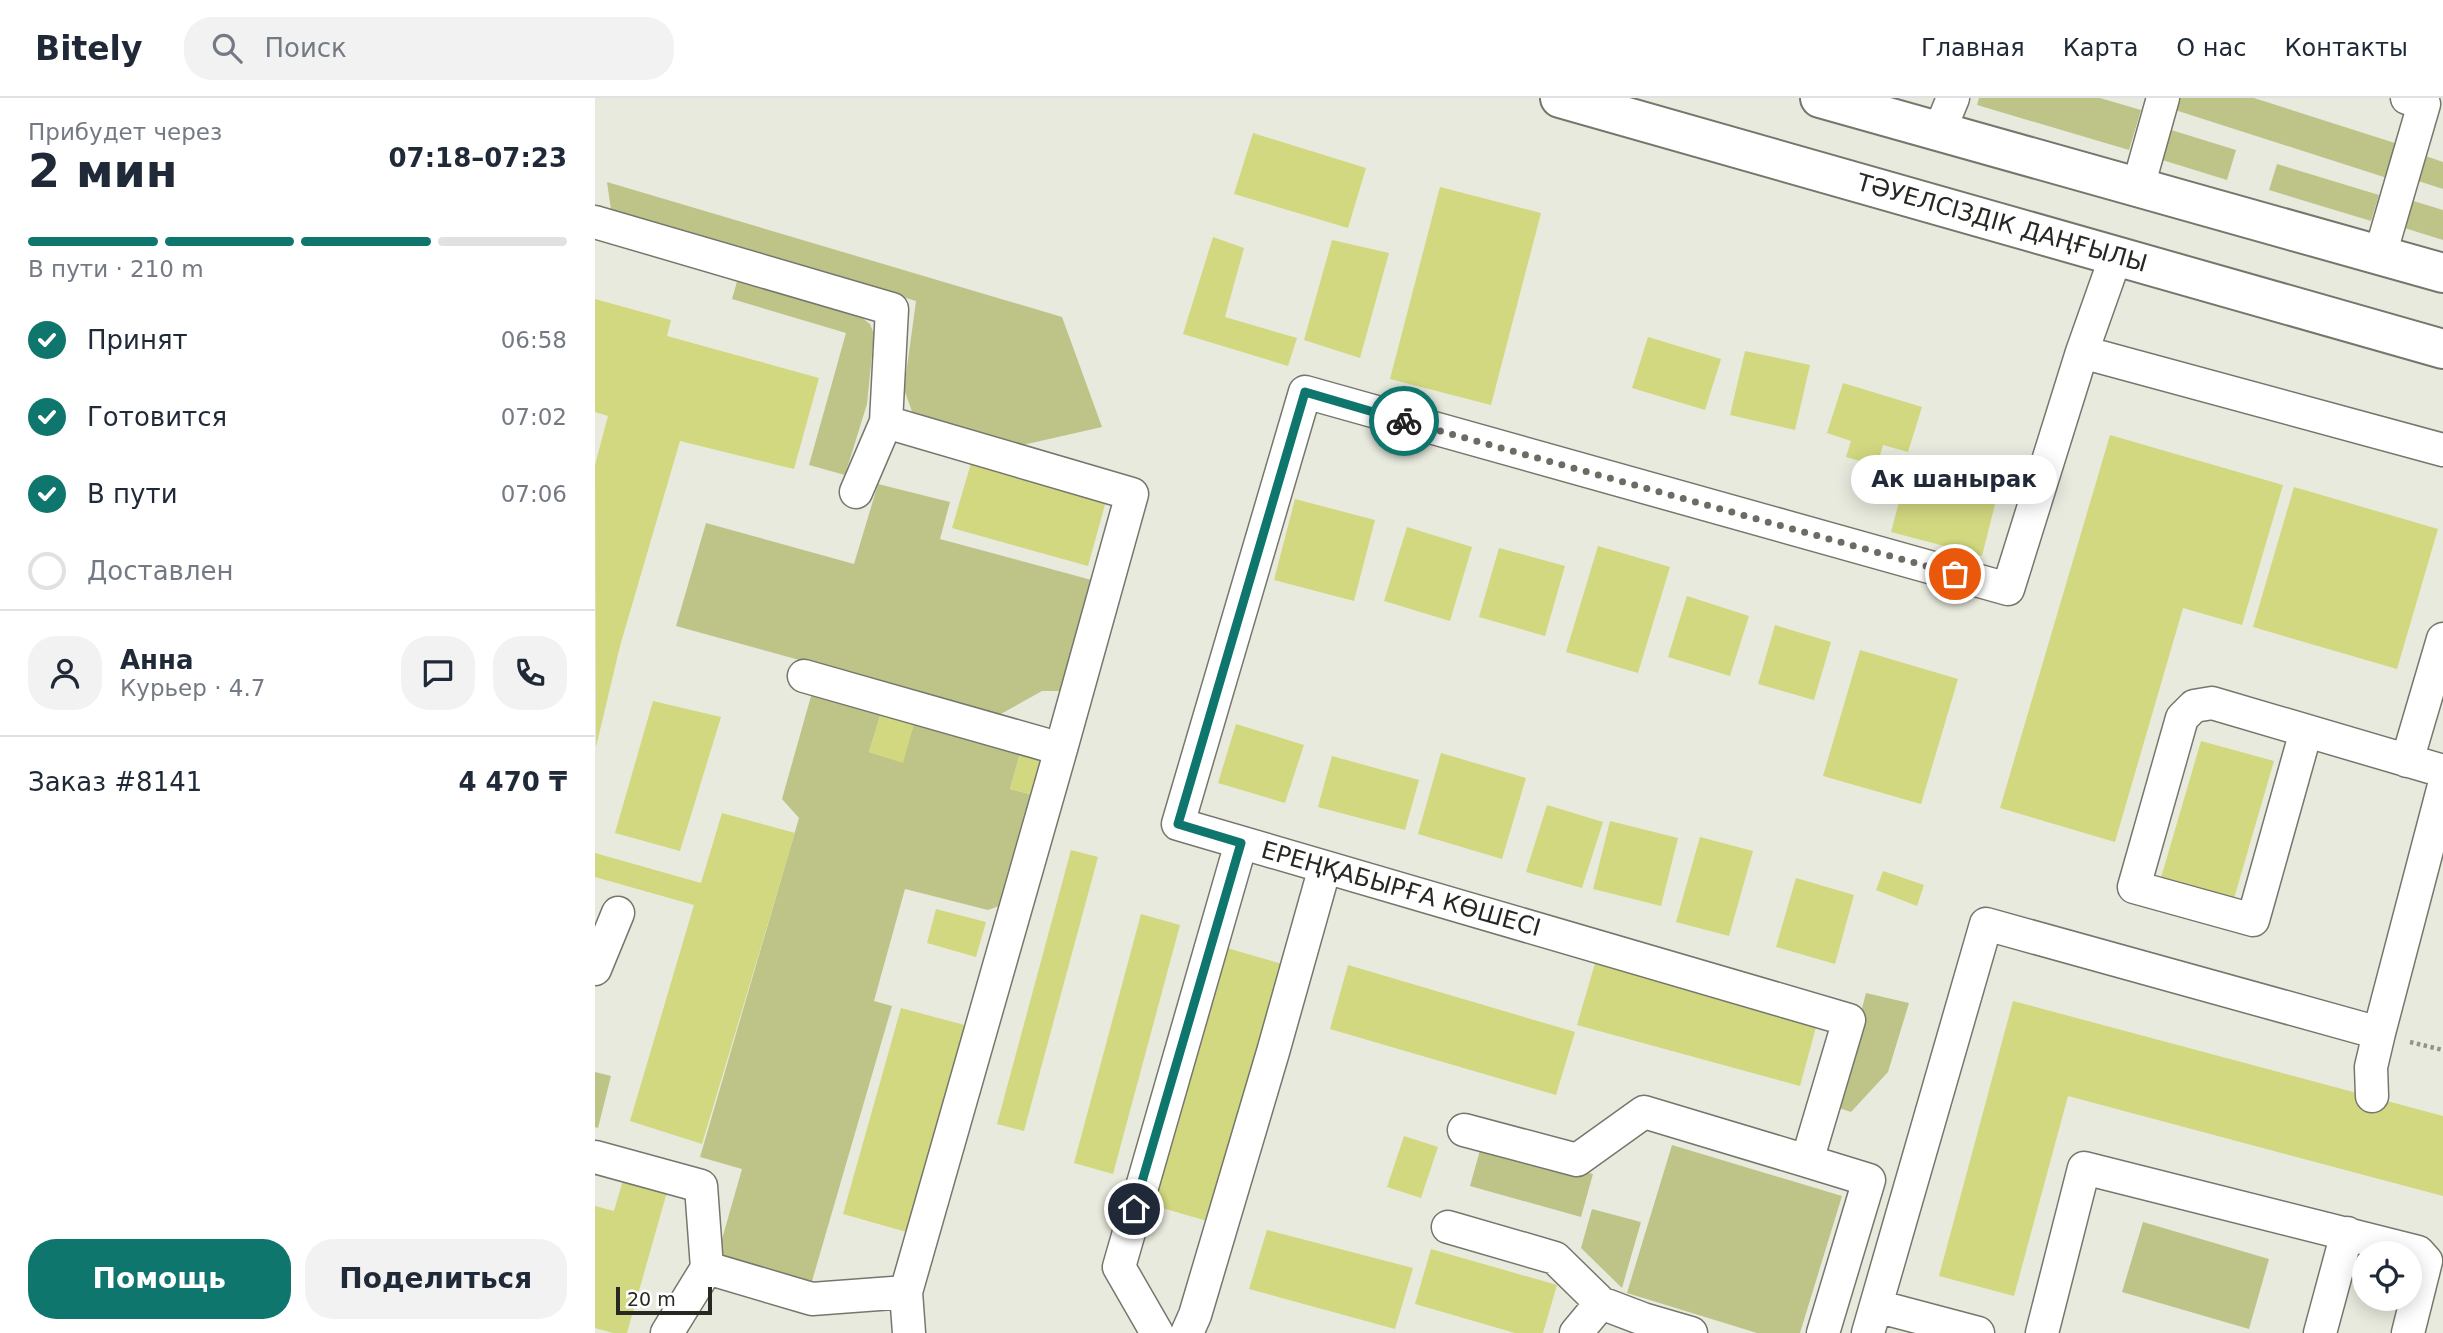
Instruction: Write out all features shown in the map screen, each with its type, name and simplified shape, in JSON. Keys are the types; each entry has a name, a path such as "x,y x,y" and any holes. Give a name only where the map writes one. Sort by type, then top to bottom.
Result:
{"main road":[{"name":"ТӘУЕЛСІЗДІК ДАҢҒЫЛЫ","path":"1560,98 2443,349"},
{"path":"1820,98 1946,115 2138,187 2443,272"}],"street":[{"path":"2138,187 2163,98"},
{"path":"2380,255 2424,104 2407,98"},
{"path":"595,222 893,309 886,422 856,492"},
{"name":"ЕРЕҢҚАБЫРҒА КӨШЕСІ","path":"1807,1161 1849,1020 1178,824 1305,392 2008,589 2082,352 2116,256"},
{"path":"2082,352 2443,450"},
{"path":"886,422 1132,494 906,1292 909,1333"},
{"path":"2407,761 2443,639"},
{"path":"804,676 1061,749"},
{"path":"2306,731 2253,920 2134,887 2182,718 2194,706 2212,703 2443,771"},
{"path":"2372,1096 2371,1067 2443,789"},
{"path":"1157,1333 1119,1267 1241,843"},
{"path":"1187,1333 1195,1315 1273,1052 1325,867"},
{"path":"595,970 618,913"},
{"path":"1978,1333 1872,1319 1986,924 2379,1033"},
{"path":"1464,1130 1577,1160 1644,1112 1869,1180 1823,1333"},
{"path":"595,1157 701,1186 707,1268 667,1333"},
{"path":"2042,1333 2084,1168 2418,1252 2426,1261 2408,1333"},
{"path":"1448,1227 1555,1258 1601,1303 1691,1333"},
{"path":"2320,1333 2347,1233"},
{"path":"707,1268 812,1300 906,1292"},
{"path":"1576,1333 1601,1303"}],"green space":[{"path":"1979,98 2100,98 2141,110 2129,150 1977,105"},
{"path":"2179,98 2254,98 2398,144 2387,178 2175,110"},
{"path":"2168,129 2236,150 2227,180 2159,159"},
{"path":"2417,153 2443,162 2443,189 2409,178"},
{"path":"2277,164 2379,195 2371,221 2269,190"},
{"path":"607,182 1062,317 1102,427 1009,448 916,423 904,389 916,301 611,210"},
{"path":"2407,199 2443,210 2443,240 2398,226"},
{"path":"738,278 861,317 870,324 874,334 867,404 845,475 809,465 846,333 732,299"},
{"path":"878,484 950,502 940,539 1099,582 1069,691 1042,691 999,715 676,626 706,523 854,564"},
{"path":"813,689 882,710 869,752 902,762 915,720 1021,750 1010,789 1037,796 1002,905 988,910 905,889 874,1001 892,1006 810,1288 716,1260 742,1169 700,1157 799,818 782,799"},
{"path":"1866,993 1909,1003 1888,1072 1851,1112 1836,1107"},
{"path":"595,1072 611,1076 598,1128 595,1127"},
{"path":"1482,1143 1593,1174 1581,1217 1470,1186"},
{"path":"1672,1145 1842,1196 1800,1333 1757,1333 1627,1293"},
{"path":"1592,1209 1641,1222 1622,1288 1581,1248"},
{"path":"2143,1222 2269,1259 2249,1329 2122,1292"}],"building":[{"path":"1253,133 1366,168 1348,228 1234,194"},
{"path":"1440,187 1541,213 1491,405 1390,379"},
{"path":"1213,237 1244,248 1225,317 1297,338 1288,366 1183,334"},
{"path":"1332,240 1389,253 1360,358 1304,340"},
{"path":"595,299 671,320 667,336 819,378 794,469 680,441 620,646 596,747 595,465 608,416 595,412"},
{"path":"1648,337 1721,359 1705,410 1632,388"},
{"path":"1745,351 1810,365 1795,430 1730,415"},
{"path":"1843,383 1922,407 1908,452 1883,445 1877,466 1846,457 1851,441 1827,433"},
{"path":"2110,435 2283,485 2242,625 2183,608 2115,842 2000,808"},
{"path":"971,463 1106,501 1088,566 952,528"},
{"path":"1907,472 1997,496 1982,556 1891,532"},
{"path":"2294,487 2438,529 2397,669 2253,627"},
{"path":"1295,499 1375,520 1354,601 1274,580"},
{"path":"1407,527 1472,547 1450,621 1384,601"},
{"path":"1598,546 1670,567 1638,673 1566,652"},
{"path":"1499,548 1565,566 1545,636 1479,617"},
{"path":"1687,596 1749,616 1730,676 1668,657"},
{"path":"1775,625 1831,642 1814,700 1758,684"},
{"path":"1860,650 1958,679 1921,804 1823,776"},
{"path":"653,701 721,717 680,851 615,833"},
{"path":"882,710 915,720 903,763 869,752"},
{"path":"1236,724 1304,745 1285,803 1218,783"},
{"path":"2201,741 2274,761 2233,902 2160,881"},
{"path":"1021,750 1048,757 1037,796 1010,789"},
{"path":"1441,753 1526,778 1502,859 1418,834"},
{"path":"1332,756 1419,780 1405,830 1318,807"},
{"path":"1547,805 1603,822 1582,888 1526,872"},
{"path":"722,813 795,833 702,1144 630,1121 694,905 595,877 595,853 701,883"},
{"path":"1610,821 1678,838 1661,906 1593,889"},
{"path":"1700,837 1753,851 1729,936 1676,922"},
{"path":"1071,850 1098,857 1024,1131 997,1124"},
{"path":"1883,871 1924,885 1917,906 1876,890"},
{"path":"1796,878 1854,895 1835,964 1776,947"},
{"path":"936,909 986,922 976,957 927,943"},
{"path":"1141,914 1180,925 1113,1174 1074,1163"},
{"path":"1227,948 1282,964 1207,1221 1152,1205"},
{"path":"1596,960 1818,1020 1800,1086 1577,1025"},
{"path":"1348,965 1575,1032 1556,1095 1330,1029"},
{"path":"2013,1001 2443,1116 2443,1196 2068,1096 2014,1296 1939,1276"},
{"path":"901,1008 968,1026 910,1233 843,1214"},
{"path":"1404,1136 1438,1147 1421,1198 1387,1187"},
{"path":"623,1180 667,1192 627,1333 613,1333 595,1328 595,1206 614,1211"},
{"path":"1267,1230 1413,1268 1395,1329 1249,1289"},
{"path":"1431,1249 1557,1285 1543,1333 1515,1333 1415,1304"}],"way so far":[{"path":"1404,421 1955,574"}],"place":[{"name":"Ак шанырак","path":"1955,574"}],"route":[{"path":"1134,1209 1241,843 1178,824 1305,392 1404,421"}]}
